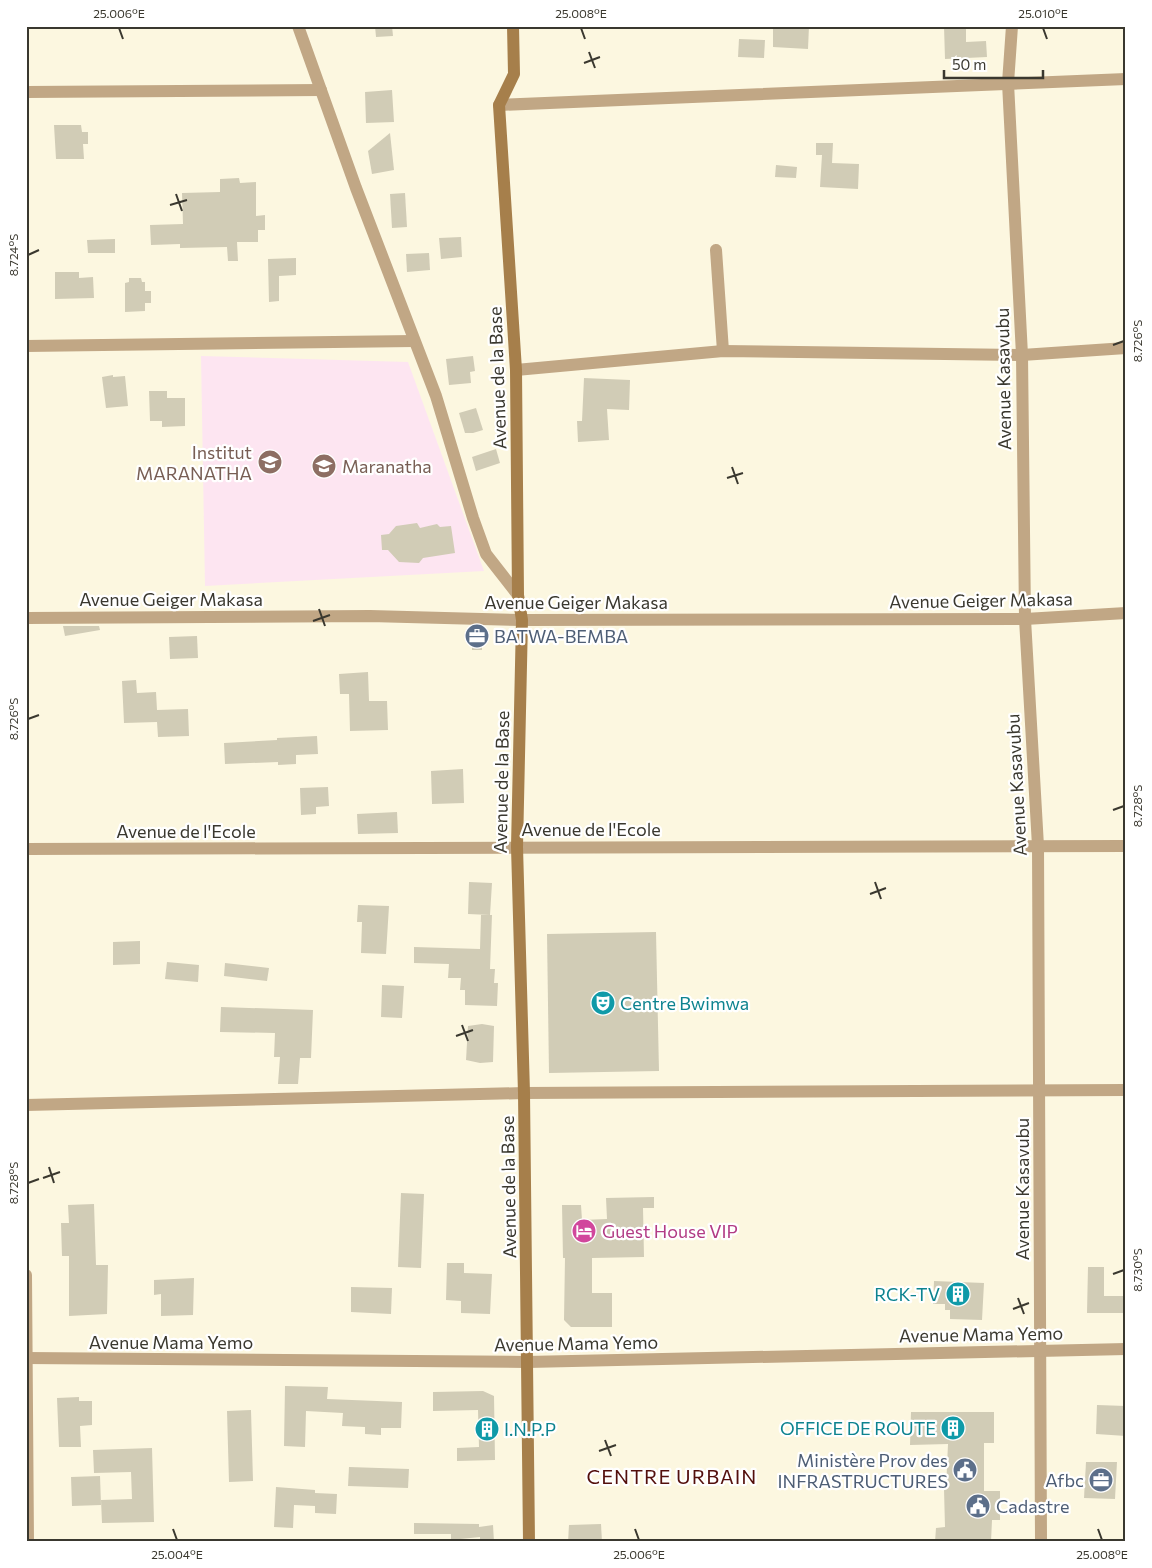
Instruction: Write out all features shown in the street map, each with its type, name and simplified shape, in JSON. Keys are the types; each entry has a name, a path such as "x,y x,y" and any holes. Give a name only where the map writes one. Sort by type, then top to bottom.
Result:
{"main road":[{"name":"Avenue de la Base","path":"514,26 514,74 499,105 516,370 518,594 522,620 517,847 524,1093 529,1542"}],"street":[{"path":"298,26 414,342 436,396 473,518 486,554 518,594"},
{"name":"Avenue Kasavubu","path":"1012,26 1008,83 1022,355 1025,619 1038,846 1041,1542"},
{"path":"499,105 1126,78"},
{"path":"26,92 321,90"},
{"path":"716,250 724,351"},
{"path":"26,346 414,342"},
{"path":"516,370 724,351 1022,355 1126,348"},
{"name":"Avenue Geiger Makasa","path":"26,618 370,616 522,620 1025,619 1126,613"},
{"name":"Avenue de l'Ecole","path":"26,849 1126,846"},
{"path":"26,1105 524,1093 1126,1090"},
{"path":"26,1275 28,1542"},
{"name":"Avenue Mama Yemo","path":"27,1358 527,1362 1126,1349"}],"shaded area":[{"name":"Maranatha","path":"201,356 408,362 484,571 205,586"}],"building":[{"path":"375,26 392,26 393,36 376,37"},
{"path":"773,26 809,26 808,49 773,47"},
{"path":"944,26 966,26 966,42 986,41 987,57 945,59"},
{"path":"739,39 765,40 764,58 738,57"},
{"path":"392,90 394,122 366,123 365,92"},
{"path":"54,125 81,125 82,132 88,132 88,144 83,144 84,159 56,159"},
{"path":"390,133 394,170 372,174 368,151"},
{"path":"816,143 833,143 832,163 859,164 858,189 820,187 822,155 816,155"},
{"path":"776,165 797,167 796,178 775,177"},
{"path":"239,178 240,183 256,182 256,216 265,215 265,230 258,230 258,242 237,242 238,261 228,261 227,247 180,248 180,244 151,245 150,225 183,224 182,193 220,192 220,179"},
{"path":"405,193 407,227 392,228 390,194"},
{"path":"461,237 462,257 441,259 439,238"},
{"path":"115,239 115,253 88,253 87,240"},
{"path":"429,253 430,270 407,272 406,254"},
{"path":"296,258 296,275 279,276 279,301 269,302 268,259"},
{"path":"55,272 79,272 79,278 93,277 94,298 55,299"},
{"path":"129,278 141,278 142,282 145,282 145,291 151,291 151,303 145,303 145,311 125,312 125,283 129,282"},
{"path":"473,356 475,371 470,372 471,383 449,385 446,359"},
{"path":"113,375 113,377 125,376 128,406 106,408 102,377"},
{"path":"584,378 630,380 629,410 607,409 609,440 578,442 577,421 582,421"},
{"path":"149,391 167,391 167,398 185,398 185,426 162,427 162,421 150,421"},
{"path":"476,408 483,430 465,433 459,413"},
{"path":"496,449 500,463 476,471 472,457"},
{"path":"417,523 420,528 437,524 440,527 451,526 455,553 423,558 419,563 399,562 388,550 382,550 381,535 389,534 396,526"},
{"path":"63,626 99,626 100,630 65,636"},
{"name":"BATWA-BEMBA","path":"472,627 482,627 482,650 472,650"},
{"path":"197,636 198,658 170,659 169,637"},
{"path":"368,672 369,701 387,701 388,730 350,731 349,694 340,694 339,674"},
{"path":"136,680 137,693 156,692 157,710 188,709 189,736 158,737 157,722 124,723 122,681"},
{"path":"317,736 318,754 296,755 296,764 278,765 278,762 225,764 224,743"},
{"path":"463,769 464,803 432,804 431,771"},
{"path":"328,787 329,806 316,807 316,814 301,815 300,788"},
{"path":"397,812 398,833 358,834 357,814"},
{"path":"469,882 492,883 490,915 468,914"},
{"path":"358,905 389,906 386,954 361,953 362,922 357,922"},
{"path":"481,915 492,915 490,969 495,969 494,983 498,983 497,1006 465,1005 465,990 460,990 461,978 448,978 449,964 414,963 414,947 480,949"},
{"name":"Centre Bwimwa","path":"656,932 659,1071 549,1073 547,934"},
{"path":"140,941 140,964 113,965 113,942"},
{"path":"167,962 199,965 198,982 165,979"},
{"path":"225,963 269,968 267,981 224,976"},
{"path":"382,985 404,986 402,1018 381,1017"},
{"path":"221,1007 313,1010 311,1058 300,1058 298,1084 278,1084 280,1057 274,1057 275,1033 220,1032"},
{"path":"482,1024 494,1026 493,1062 480,1063 466,1060 468,1026"},
{"path":"401,1193 424,1194 421,1268 398,1267"},
{"path":"654,1197 654,1208 643,1208 644,1257 592,1258 592,1293 612,1293 612,1327 571,1327 564,1320 565,1258 563,1258 562,1205 581,1205 582,1220 607,1219 606,1198"},
{"path":"94,1204 96,1265 108,1265 107,1314 69,1316 69,1256 62,1256 61,1223 69,1223 68,1205"},
{"path":"447,1263 464,1263 464,1273 492,1274 490,1314 461,1313 461,1301 446,1300"},
{"path":"1088,1267 1104,1267 1104,1296 1126,1296 1126,1313 1087,1313"},
{"path":"194,1278 193,1315 161,1316 161,1294 154,1295 154,1280"},
{"name":"RCK-TV","path":"934,1281 984,1283 982,1320 950,1319 950,1310 945,1310 945,1304 933,1304"},
{"path":"351,1287 392,1288 391,1314 351,1312"},
{"path":"285,1386 328,1387 327,1399 402,1402 401,1428 381,1428 381,1435 365,1434 365,1427 342,1426 343,1413 306,1411 305,1447 284,1446"},
{"name":"I.N.P.P","path":"483,1391 494,1396 495,1460 457,1461 457,1448 479,1447 478,1410 433,1411 433,1392"},
{"path":"79,1397 79,1401 92,1401 92,1425 80,1426 81,1447 59,1447 57,1398"},
{"path":"1097,1405 1126,1406 1126,1436 1096,1434"},
{"path":"251,1410 253,1481 229,1482 227,1411"},
{"path":"911,1412 994,1412 994,1443 984,1443 984,1491 1000,1491 1000,1520 992,1520 991,1542 935,1542 936,1528 945,1527 944,1489 946,1489 948,1444 910,1445"},
{"path":"152,1448 154,1522 102,1523 101,1500 132,1499 131,1472 94,1473 93,1450"},
{"name":"Afbc","path":"1086,1462 1117,1462 1115,1499 1084,1498"},
{"path":"349,1467 409,1469 408,1488 348,1486"},
{"path":"100,1476 101,1505 72,1506 71,1477"},
{"path":"276,1487 315,1490 315,1493 337,1494 336,1514 315,1513 315,1506 294,1505 293,1528 274,1527"},
{"path":"414,1523 479,1524 479,1527 493,1525 494,1542 480,1542 480,1537 451,1540 451,1534 414,1534"},
{"path":"601,1524 602,1542 568,1542 569,1525"}],"place":[{"name":"Institut MARANATHA","path":"270,462"},
{"name":"Maranatha","path":"324,466"},
{"name":"BATWA-BEMBA","path":"477,636"},
{"name":"Centre Bwimwa","path":"603,1003"},
{"name":"Guest House VIP","path":"584,1231"},
{"name":"RCK-TV","path":"958,1294"},
{"name":"OFFICE DE ROUTE","path":"953,1428"},
{"name":"I.N.P.P","path":"487,1429"},
{"name":"Ministère Prov des INFRASTRUCTURES","path":"965,1470"},
{"name":"Afbc","path":"1101,1480"},
{"name":"Cadastre","path":"978,1506"}],"district":[{"name":"CENTRE URBAIN","path":"672,1476"}]}
